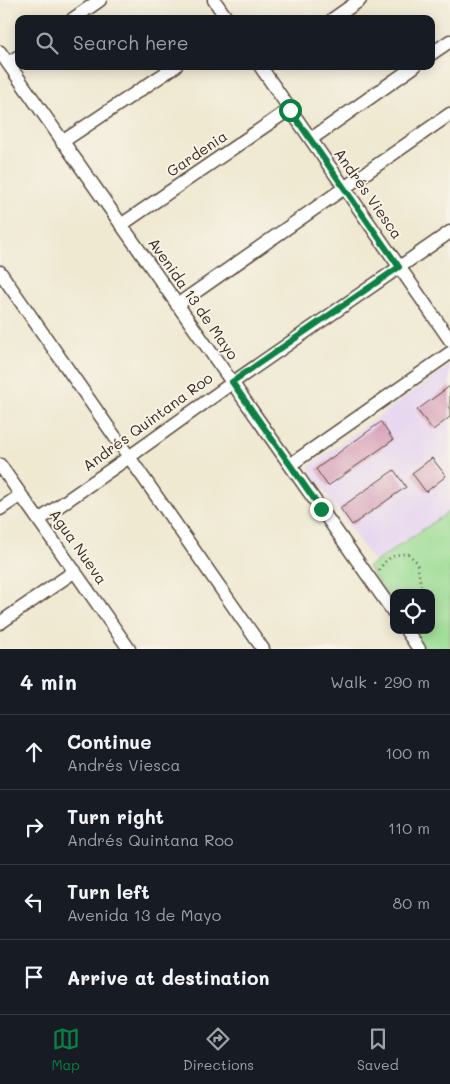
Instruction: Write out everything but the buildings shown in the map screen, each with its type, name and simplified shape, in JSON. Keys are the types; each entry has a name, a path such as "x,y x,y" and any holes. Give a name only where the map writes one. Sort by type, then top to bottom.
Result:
{"street":[{"path":"79,15 100,0"},
{"path":"214,0 224,15"},
{"path":"339,15 360,0"},
{"path":"435,51 450,41"},
{"name":"Avenida 13 de Mayo","path":"0,52 13,60"},
{"name":"Avenida 13 de Mayo","path":"19,70 62,142 390,607"},
{"path":"62,142 170,70"},
{"name":"Andrés Viesca","path":"264,70 450,340"},
{"path":"311,140 409,70"},
{"name":"Gardenia","path":"121,225 290,110"},
{"path":"177,305 450,114"},
{"name":"Andrés Quintana Roo","path":"39,520 232,382 450,232"},
{"path":"0,272 264,649"},
{"path":"290,465 450,353"},
{"name":"Agua Nueva","path":"0,465 129,649"},
{"path":"0,509 21,495"},
{"path":"0,623 75,570"},
{"path":"409,634 419,649"}],"path":[{"path":"373,584 384,562 399,553 408,554 417,562 421,589"}],"shaded area":[{"path":"450,365 450,511 375,564 308,467"}],"green space":[{"path":"450,511 450,649 421,649 412,634 435,634 435,589 390,589 390,600 368,567"}],"route":[{"path":"290,110 399,267 232,382 321,509"}]}
